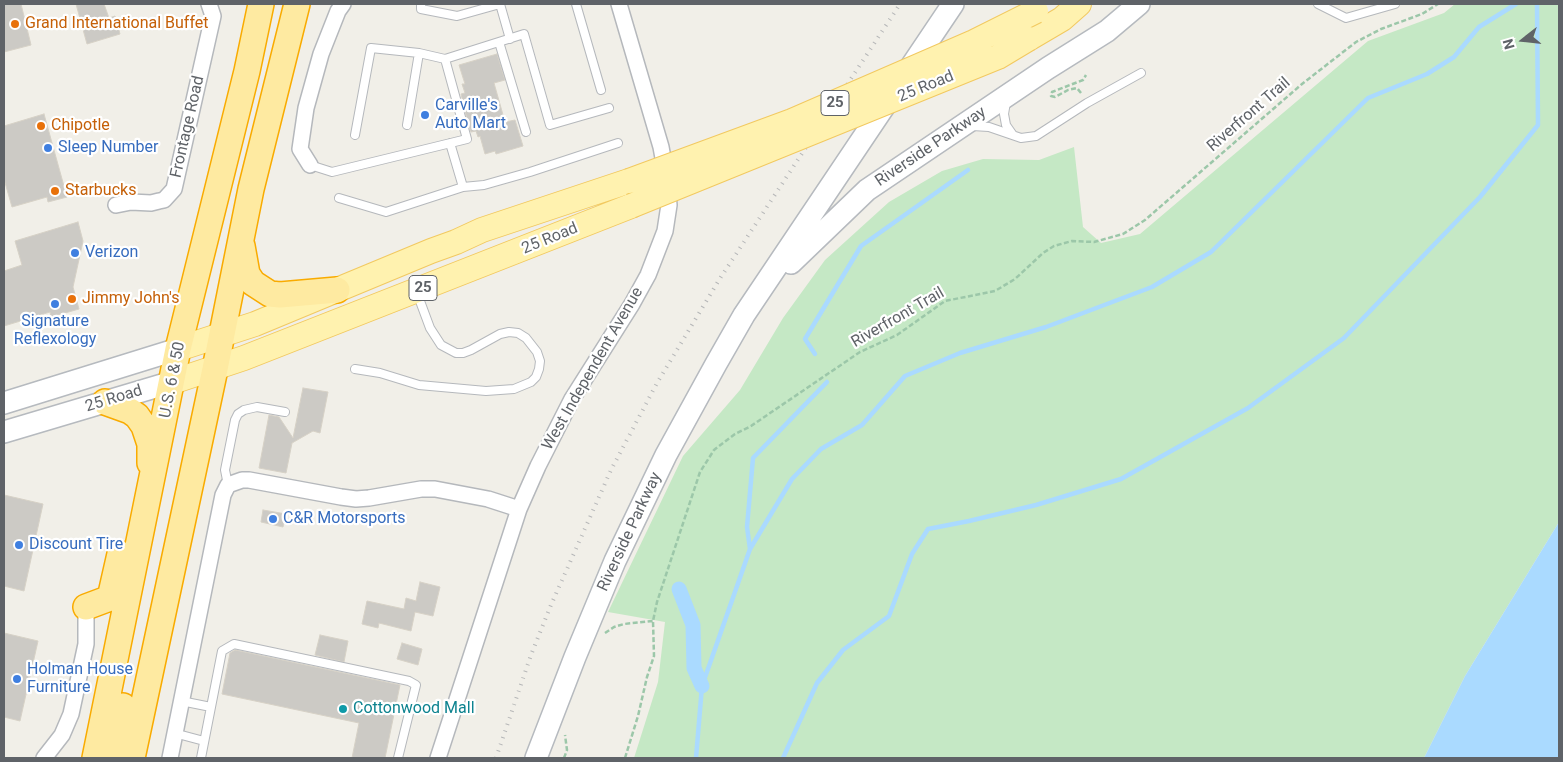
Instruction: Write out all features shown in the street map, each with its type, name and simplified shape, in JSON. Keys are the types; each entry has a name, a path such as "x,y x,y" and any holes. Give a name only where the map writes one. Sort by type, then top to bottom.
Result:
{"highway":[{"name":"U.S. 6 & 50","path":"95,758 178,349 247,71 261,4"},
{"path":"270,116 267,76 281,4"},
{"path":"132,758 215,369 251,189 297,4"},
{"path":"251,189 243,230 242,249 246,274 253,283 270,294 280,295 337,290"},
{"path":"86,606 110,598 126,530 149,496 150,444 144,426 137,416 130,411 105,402"},
{"path":"113,758 130,673 127,606"}],"main road":[{"name":"Riverside Parkway","path":"536,758 575,657 616,561 666,455 744,315 953,4"},
{"name":"25 Road","path":"4,432 215,369 631,206 998,57 1062,18 1079,4"},
{"name":"Riverside Parkway","path":"744,315 798,255 867,190 1107,31 1139,4"},
{"name":"25 Road","path":"4,403 255,324 482,230 628,181 792,121 974,42 1040,7"}],"street":[{"name":"Frontage Road","path":"116,205 130,202 164,200 174,189 212,16 209,4"},
{"path":"310,165 300,149 306,108 321,54 338,11 343,4"},
{"name":"West Independent Avenue","path":"438,758 519,509 556,428 648,275 658,251 668,217 667,180 660,147 620,4"},
{"path":"170,758 180,701 223,496 228,485 242,480 249,480 356,499 388,496 421,489 435,489 488,499 519,509"},
{"path":"44,758 62,736 71,714 86,644 86,606"}],"lane":[{"path":"421,4 421,9 457,16 500,4 510,39"},
{"path":"576,4 601,90"},
{"path":"1318,4 1346,18 1395,4"},
{"path":"355,135 371,48 419,53 445,59 524,34 550,126 609,108"},
{"path":"499,42 526,132"},
{"path":"407,125 419,53"},
{"path":"310,165 332,172 467,139 445,59"},
{"path":"960,127 975,125 989,127 1021,138 1036,136 1087,103 1141,73"},
{"path":"1010,94 1005,105 1004,114 1006,125 1013,135"},
{"path":"450,143 463,187"},
{"path":"339,198 386,212 463,187 484,186 618,143"},
{"path":"355,369 380,373 419,386 486,390 514,389 530,382 536,377 540,361 537,352 526,338 518,333 500,334 463,353 456,353 441,345 430,328 416,291"},
{"path":"228,485 225,470 235,420 238,414 244,410 257,407 285,412"},
{"path":"201,758 222,651 234,644 409,681 416,685 398,758"},
{"path":"180,701 211,707"},
{"path":"174,733 204,741"}],"path":[{"name":"Riverfront Trail","path":"625,758 654,656 653,622 657,602 700,472 714,450 735,434 751,426 860,352 897,335 945,300 995,291 1015,279 1043,253 1054,246 1072,241 1094,242 1123,234 1145,220 1302,84 1356,42 1381,29 1422,14 1438,4"},
{"path":"1081,93 1077,88 1068,90 1055,97 1051,96 1052,92 1083,80 1086,75"},
{"path":"600,639 606,631 614,627 624,624 653,622"},
{"path":"564,734 567,750 564,758"}],"green space":[{"path":"1455,4 1559,4 1559,522 1465,676 1424,758 634,758 658,682 665,622 608,612 683,456 740,390 783,318 825,260 889,202 942,171 983,159 1039,160 1074,147 1083,227 1101,243 1140,234 1368,41 1444,13"}],"water":[{"path":"1559,522 1559,758 1424,758 1465,676"}],"building":[{"name":"Grand International Buffet","path":"4,4 21,4 31,45 4,52"},
{"path":"76,4 104,4 109,18 115,16 120,34 87,44"},
{"path":"497,54 505,80 494,83 505,122 515,120 523,146 496,154 495,151 485,154 480,136 478,137 476,131 471,132 467,119 461,94 465,93 462,84 465,84 459,65"},
{"path":"44,114 67,197 48,202 47,197 12,207 4,179 4,126"},
{"path":"78,222 83,241 73,287 79,309 51,317 50,312 4,326 4,271 22,265 15,241"},
{"path":"303,388 328,392 320,433 313,431 292,443 286,473 259,468 269,415 279,417 293,438"},
{"name":"Discount Tire","path":"4,495 43,504 24,591 4,586"},
{"name":"C&R Motorsports","path":"263,510 286,514 283,527 261,522"},
{"path":"420,582 440,587 433,616 415,612 411,631 379,623 378,628 362,624 367,601 404,609 406,598 416,601"},
{"name":"Holman House Furniture","path":"4,633 38,641 20,721 4,717"},
{"path":"320,635 348,641 344,662 315,655"},
{"path":"402,643 422,649 418,665 397,659"},
{"name":"Cottonwood Mall","path":"235,650 400,685 385,758 352,758 359,723 222,694 230,653"}],"waterway":[{"path":"750,549 792,479 821,449 862,425 905,376 960,353 1046,327 1152,287 1211,252 1368,98 1427,74 1454,57 1479,27 1516,4"},
{"path":"783,758 817,683 843,650 889,616 912,554 928,529 1036,505 1121,479 1248,408 1344,338 1480,197 1538,125 1537,4"},
{"path":"815,354 805,339 861,246 968,170"},
{"path":"696,758 702,686 750,549 747,527 753,458 827,382"},
{"path":"679,589 693,625 694,668 702,686"}],"railway":[{"path":"496,758 531,655 551,605 611,470 657,383 719,280 900,4"}],"place":[{"name":"Grand International Buffet","path":"15,24"},
{"name":"Carville's Auto Mart","path":"425,115"},
{"name":"Chipotle","path":"41,126"},
{"name":"Sleep Number","path":"48,148"},
{"name":"Starbucks","path":"55,191"},
{"name":"Verizon","path":"75,253"},
{"name":"Jimmy John's","path":"72,299"},
{"name":"Signature Reflexology","path":"55,304"},
{"name":"C&R Motorsports","path":"273,519"},
{"name":"Discount Tire","path":"19,545"},
{"name":"Holman House Furniture","path":"17,679"},
{"name":"Cottonwood Mall","path":"343,709"}]}
